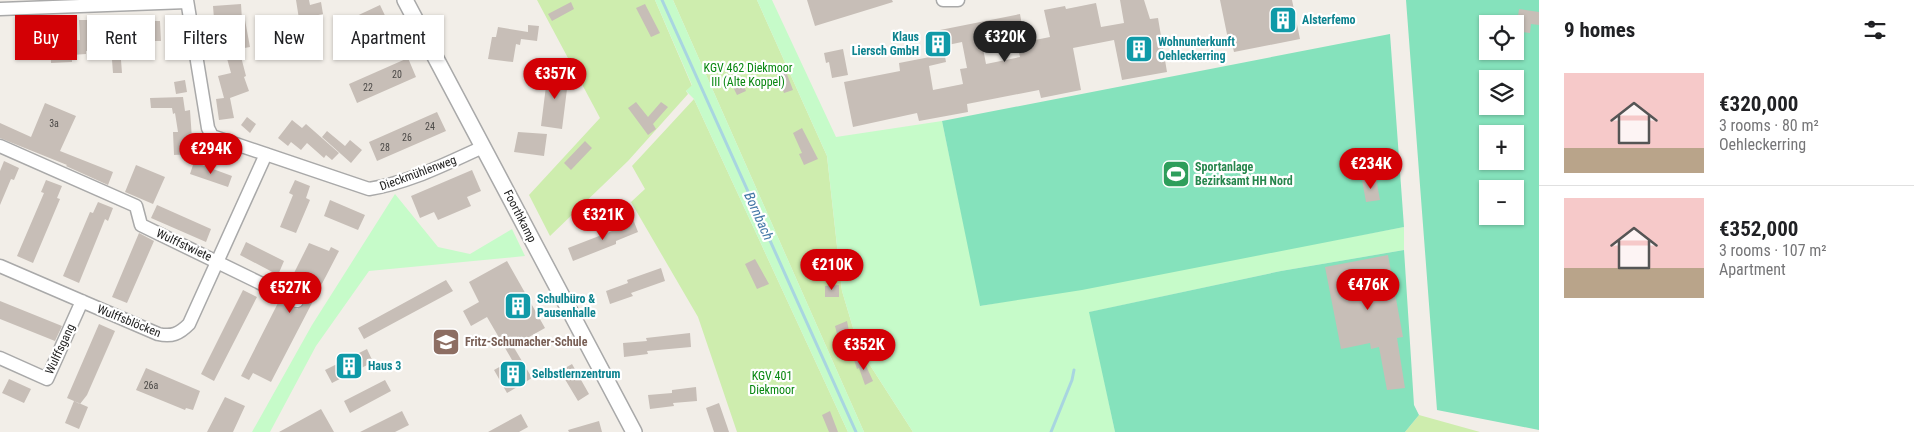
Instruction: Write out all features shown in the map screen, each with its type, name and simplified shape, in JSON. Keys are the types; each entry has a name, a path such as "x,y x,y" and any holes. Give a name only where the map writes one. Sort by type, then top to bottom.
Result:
{"street":[{"name":"Foorthkamp","path":"405,0 634,432"},
{"path":"943,0 958,0"},
{"name":"Dieckmühlenweg","path":"187,1 208,128 212,136 369,190 427,172 483,147"},
{"path":"0,9 187,1"},
{"name":"Wulffstwiete","path":"0,146 136,206 141,225 297,301"},
{"name":"Wulffsblöcken","path":"0,266 158,334 168,336 180,333 189,324 266,154"},
{"name":"Wulffsgang","path":"0,358 47,379 82,301"}],"green space":[{"name":"KGV 462 Diekmoor III (Alte Koppel)","path":"537,0 655,0 692,86 686,91 688,94 628,161 550,236 529,195 600,118"},
{"path":"655,0 673,0 864,432 848,432 694,99 686,91 692,85"},
{"name":"KGV 462 Diekmoor III (Alte Koppel)","path":"673,0 757,0 827,156 842,291 859,348 913,432 864,432"},
{"path":"757,0 772,0 836,137 942,121 981,306 1404,227 1404,250 1281,271 1090,312 1115,432 913,432 859,348 842,291 827,156"},
{"path":"1406,0 1539,0 1539,430 1437,410"},
{"name":"Sportanlage Bezirksamt HH Nord","path":"1390,34 1404,227 1082,290 980,306 942,121"},
{"name":"KGV 401 Diekmoor","path":"694,99 848,432 737,432 698,317 631,202 645,189 632,166"},
{"path":"395,194 438,247 470,254 512,229 525,256 369,271 316,346 270,432 252,432 312,325"},
{"path":"1404,250 1414,405 1419,415 1405,432 1115,432 1089,312 1281,271"},
{"path":"1419,415 1480,432 1405,432"}],"building":[{"path":"296,0 309,0 310,5 321,2 323,14 298,15"},
{"path":"807,0 892,0 893,2 815,26"},
{"path":"1120,0 1144,0 1150,19 1158,18 1167,72 1122,80 1114,40 1073,48 1081,90 1041,98 1039,90 967,104 968,112 919,121 917,113 853,127 844,82 900,71 899,63 935,56 930,32 1020,14 1025,42 1050,37 1044,10 1065,6 1066,9 1096,3 1101,27 1124,23","holes":["1007,33 1008,37 1015,35 1020,57 986,64 981,38","962,42 967,68 960,69 963,84 933,90 929,66 946,62 943,46"]},
{"path":"1220,0 1292,0 1300,39 1234,52 1232,43 1229,44"},
{"path":"571,2 574,9 552,21 548,14"},
{"path":"241,4 242,15 214,15 213,6"},
{"path":"645,4 660,33 651,37 636,8"},
{"path":"380,5 385,15 359,15"},
{"path":"1519,9 1539,12 1539,25 1531,24 1530,33 1524,32 1524,15 1518,15"},
{"path":"79,20 87,20 86,54 77,55 77,40 80,40"},
{"path":"245,20 250,47 245,48"},
{"path":"155,21 160,21 161,41 155,41"},
{"path":"528,25 539,26 537,41 521,39 520,45 516,44 513,62 488,59 492,37 496,37 498,27 528,32"},
{"path":"843,49 848,75 832,78 829,62 826,63 824,53"},
{"path":"51,60 72,60 72,62 51,63"},
{"path":"112,60 121,60 122,73 113,73"},
{"path":"227,60 242,60 246,76 244,77 249,91 230,98 234,118 219,120 216,99 224,98 218,76 231,73"},
{"path":"403,60 409,60 416,77 357,103 349,84"},
{"path":"785,69 793,90 784,93 776,73"},
{"path":"546,71 567,74 562,129 541,126"},
{"path":"185,80 187,92 176,94 174,82"},
{"path":"741,80 746,91 737,95 732,85"},
{"path":"183,97 185,111 190,110 193,154 174,155 173,132 178,132 175,113 173,114 172,108 151,108 150,98"},
{"path":"636,102 648,117 661,102 668,107 653,124 656,129 648,135 628,108"},
{"path":"45,103 76,116 60,151 113,172 108,185 67,165 0,138 0,123 31,137"},
{"path":"437,112 446,131 377,161 369,142"},
{"path":"247,117 256,124 250,133 241,125"},
{"path":"292,120 302,128 306,124 339,153 332,160 326,155 324,158 307,143 301,150 291,142 288,146 278,138"},
{"path":"802,128 818,159 804,165 799,154 802,153 793,133"},
{"path":"327,131 345,146 350,140 362,150 351,163 322,137"},
{"path":"518,132 547,134 544,156 514,152"},
{"path":"585,141 592,148 571,170 564,163"},
{"path":"4,161 19,168 14,180 11,179 0,205 0,171"},
{"path":"194,162 232,176 228,187 190,174"},
{"path":"136,165 165,177 153,204 125,192"},
{"path":"472,170 481,191 467,197 471,206 438,220 434,212 420,218 411,196"},
{"path":"1376,178 1380,200 1366,202 1362,180"},
{"path":"46,180 62,186 57,198 60,199 33,263 17,256 44,193 41,192"},
{"path":"295,180 310,186 306,198 310,200 296,233 280,227 293,195 289,193"},
{"path":"330,200 365,215 358,230 324,216"},
{"path":"98,202 113,208 108,221 105,219 79,283 63,276 90,212 93,213"},
{"path":"157,205 211,229 206,242 151,218"},
{"path":"633,219 638,232 616,241 616,244 573,261 568,248 612,231 611,228"},
{"path":"139,233 154,241 127,303 112,297"},
{"path":"246,242 284,261 278,275 240,255"},
{"path":"309,243 329,251 331,247 339,251 271,382 253,373 249,380 241,376 279,301 297,309 304,304 303,296 289,288 292,282 290,281"},
{"path":"1388,255 1403,337 1397,338 1405,388 1387,390 1379,347 1371,349 1370,343 1341,349 1325,267"},
{"path":"755,259 769,284 757,289 745,264"},
{"name":"Schulbüro & Pausenhalle","path":"507,261 545,328 513,346 532,378 507,393 494,370 512,360 487,317 471,326 463,311 479,302 469,282"},
{"path":"661,268 665,281 631,293 633,296 610,304 606,291 628,283 627,280"},
{"path":"446,280 453,291 364,339 358,328"},
{"path":"839,285 839,297 825,297 825,286"},
{"path":"243,290 257,297 214,381 201,374"},
{"path":"0,301 62,326 55,341 0,319"},
{"path":"847,321 849,331 837,334 835,326"},
{"path":"99,324 115,331 87,395 80,404 88,407 79,429 65,423 74,401 67,398"},
{"path":"690,333 691,347 647,351 648,354 624,357 623,343 647,341 646,338"},
{"name":"Haus 3","path":"367,349 373,362 332,383 325,370"},
{"path":"862,357 873,381 865,385 854,360"},
{"path":"572,364 589,394 578,401 560,371"},
{"path":"146,368 200,391 193,410 186,408 185,410 136,390"},
{"path":"9,379 31,389 24,403 2,393"},
{"path":"385,380 391,391 350,413 344,401"},
{"path":"696,387 697,401 673,403 674,406 650,409 648,395 672,393 672,390"},
{"path":"225,397 245,406 233,432 207,432"},
{"path":"719,403 729,432 714,432 706,408"},
{"path":"321,409 334,432 279,432"},
{"path":"402,411 409,425 395,432 360,432"},
{"path":"830,411 838,432 829,432 822,415"},
{"path":"521,414 528,427 519,432 488,432"},
{"path":"599,421 602,432 569,432 568,430"}],"waterway":[{"name":"Bornbach","path":"662,0 856,432"},
{"path":"1051,432 1072,380 1074,370"}],"place":[{"name":"Alsterfemo","path":"1283,20"},
{"name":"Klaus Liersch GmbH","path":"938,44"},
{"name":"Wohnunterkunft Oehleckerring","path":"1139,49"},
{"name":"Sportanlage Bezirksamt HH Nord","path":"1176,174"},
{"name":"Schulbüro & Pausenhalle","path":"518,306"},
{"name":"Fritz-Schumacher-Schule","path":"446,342"},
{"name":"Haus 3","path":"349,366"},
{"name":"Selbstlernzentrum","path":"513,374"}]}
